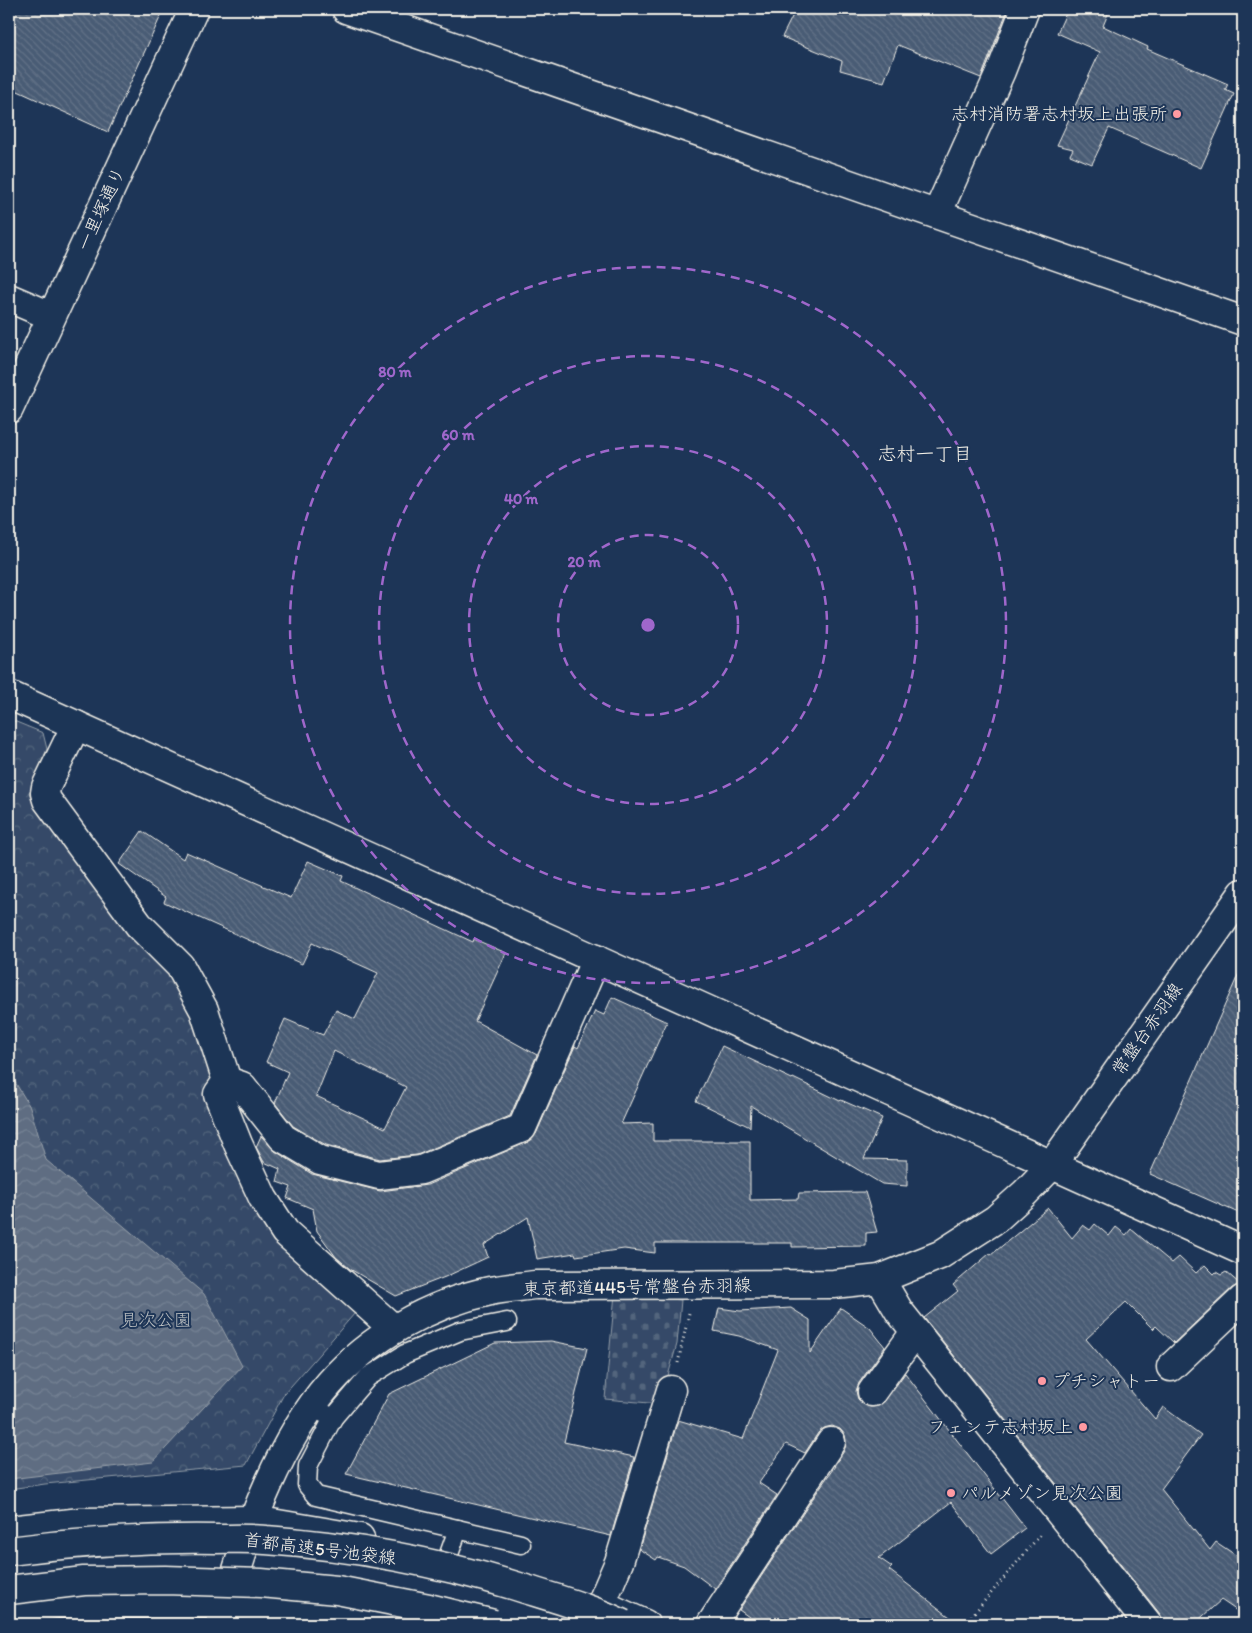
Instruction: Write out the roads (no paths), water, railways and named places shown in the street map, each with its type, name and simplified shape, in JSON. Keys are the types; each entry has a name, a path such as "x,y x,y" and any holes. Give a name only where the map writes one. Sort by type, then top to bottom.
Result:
{"main road":[{"name":"一里塚通り","path":"9,409 194,9"},
{"path":"346,9 1243,321"},
{"path":"937,214 1001,71 1025,9"},
{"path":"9,298 51,316"},
{"path":"9,694 1051,1166 1243,1251"},
{"path":"76,725 46,787 47,800 139,925 180,966 204,1010 227,1081"},
{"name":"常盤台赤羽線","path":"1051,1166 1243,893"},
{"path":"227,1081 242,1086 283,1138 320,1160 379,1175 421,1170 522,1128 596,960"},
{"path":"227,1081 218,1094 262,1198 280,1225 285,1232 394,1329"},
{"name":"東京都道445号常盤台赤羽線","path":"223,1614 254,1520 267,1486 284,1451 322,1412 328,1384 375,1342 394,1329 447,1304 490,1291 535,1285 695,1286 834,1284 880,1279 940,1255 996,1219 1051,1166"},
{"path":"880,1279 899,1311 915,1332 1148,1624"},
{"path":"1171,1367 1243,1299"},
{"path":"872,1392 915,1332"},
{"path":"601,1604 618,1562 672,1390"},
{"path":"711,1624 831,1442"},
{"path":"9,1530 81,1522 254,1520 356,1537 448,1557 547,1585 601,1604 645,1624"},
{"name":"首都高速5号池袋線","path":"9,1551 63,1544 164,1538 266,1540 351,1549 442,1566 497,1580 556,1598 623,1624"},
{"path":"9,1590 84,1581 165,1580 261,1583 346,1592 429,1608 494,1624"},
{"path":"9,1610 58,1604 223,1614 364,1615 402,1624"}],"lane":[{"path":"507,1322 460,1331 405,1354 368,1377 322,1412 308,1466 307,1485 316,1496 521,1544"},
{"path":"448,1557 458,1529"}],"water":[{"path":"9,1077 12,1077 30,1107 46,1160 204,1294 242,1366 153,1462 9,1479"}],"place":[{"name":"志村消防署志村坂上出張所","path":"1177,114"},
{"name":"プチシャトー","path":"1042,1381"},
{"name":"フェンテ志村坂上","path":"1083,1427"},
{"name":"パルメゾン見次公園","path":"951,1493"}],"district":[{"name":"志村一丁目","path":"925,453"}],"park label":[{"name":"見次公園","path":"156,1320"}]}
